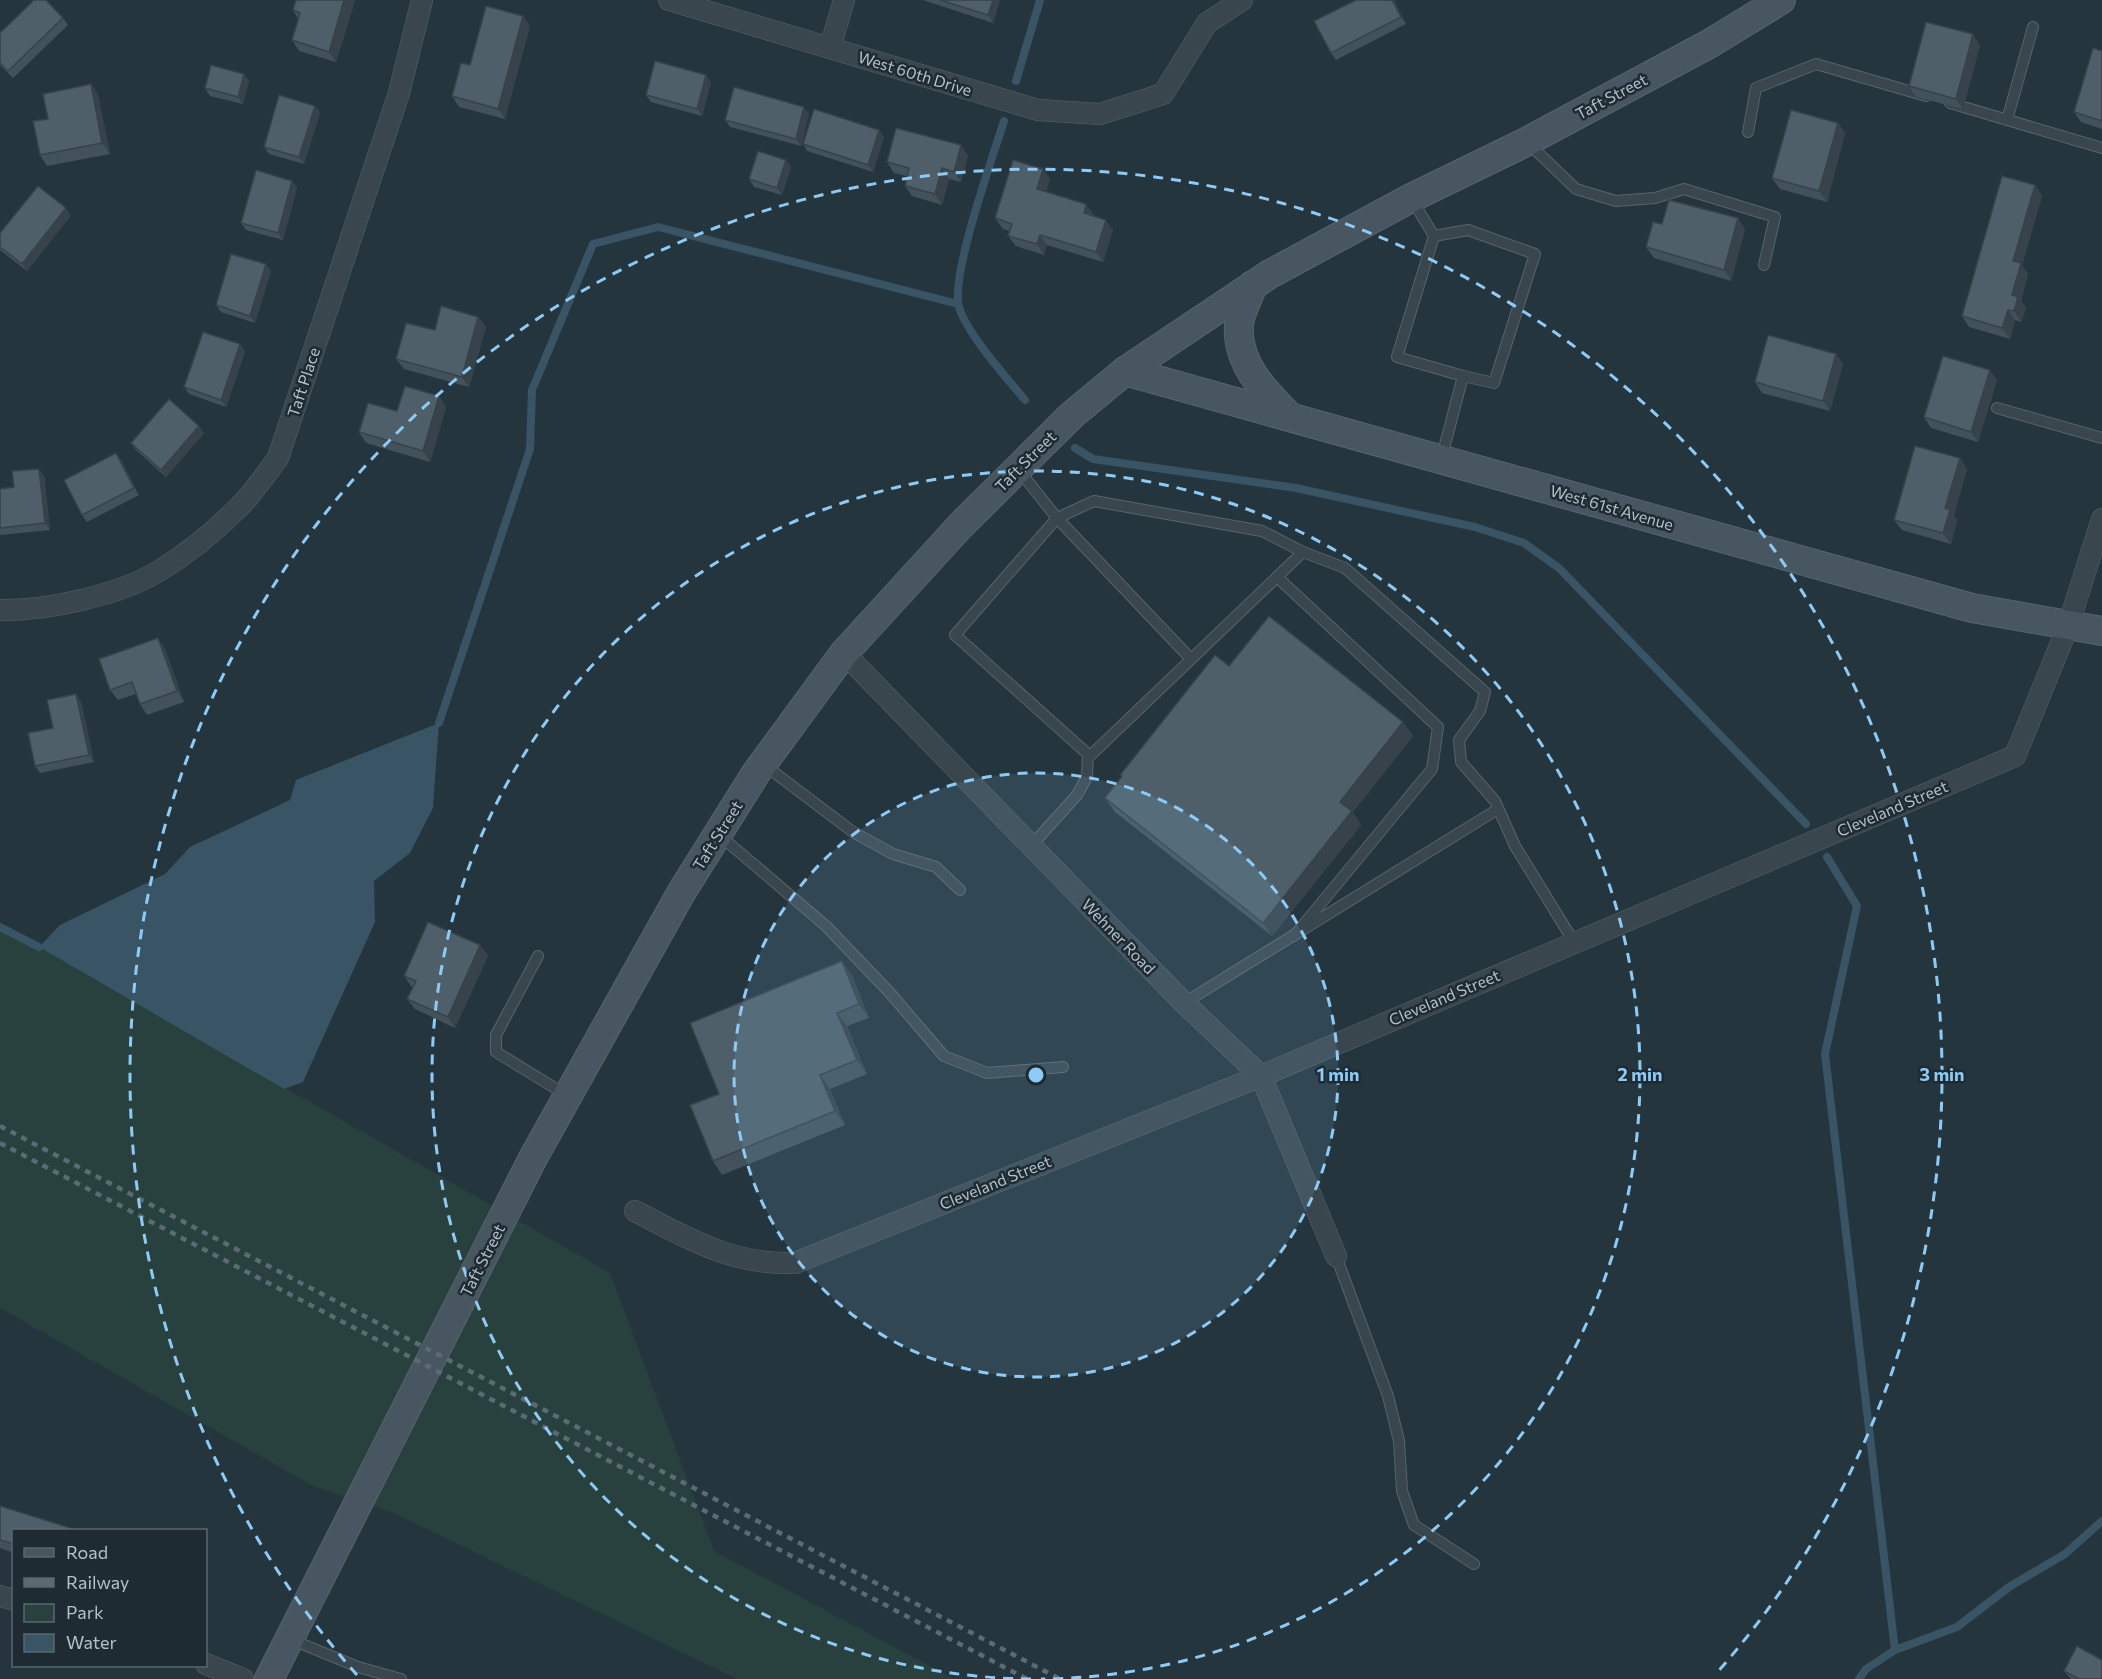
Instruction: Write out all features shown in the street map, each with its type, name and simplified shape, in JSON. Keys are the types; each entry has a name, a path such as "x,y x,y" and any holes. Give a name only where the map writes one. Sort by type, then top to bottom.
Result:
{"main road":[{"name":"Taft Street","path":"269,1679 533,1158 681,893 763,764 844,653 962,524 1072,415 1125,370 1253,285 1411,198 1526,141 1709,44 1781,0"},
{"path":"1253,285 1239,325 1244,356 1256,382 1290,418"},
{"name":"West 61st Avenue","path":"1125,370 1972,608 2102,631"}],"street":[{"name":"Taft Place","path":"5,610 64,604 112,590 157,572 199,542 239,507 278,458 399,93 422,0"},
{"name":"West 60th Drive","path":"669,0 1038,110 1100,114 1163,94 1207,23 1242,0"},
{"path":"830,48 844,0"},
{"name":"Cleveland Street","path":"635,1211 719,1251 766,1264 795,1263 1260,1076 2015,756 2068,626 2102,519"},
{"name":"Wehner Road","path":"844,653 1184,1003 1260,1076 1336,1256"},
{"path":"207,1664 243,1679"}],"lane":[{"path":"2007,120 2033,27"},
{"path":"1748,132 1756,88 1816,64 2102,148"},
{"path":"1526,141 1576,189 1616,201 1655,198 1684,189 1775,217 1764,265"},
{"path":"1411,198 1434,236 1396,357 1494,383 1535,254 1468,230 1434,236"},
{"path":"1441,460 1463,376"},
{"path":"1997,408 2102,438"},
{"path":"1018,469 1057,518 1191,659"},
{"path":"1303,552 1090,756 955,635 1057,518 1094,501 1262,531 1303,552 1345,568 1485,692 1480,711 1459,740 1461,762 1495,801 1515,846 1574,942"},
{"path":"1277,577 1438,728 1432,769 1294,936"},
{"path":"1031,846 1077,795 1087,777 1088,754"},
{"path":"763,764 852,832 893,854 936,867 960,890"},
{"path":"1184,1003 1498,809"},
{"path":"718,833 826,926 891,993 944,1056 987,1073 1064,1067"},
{"path":"538,956 496,1035 496,1052 568,1096"},
{"path":"1336,1256 1388,1396 1399,1441 1402,1491 1414,1525 1474,1564"},
{"path":"290,1639 358,1667 401,1679"}],"green space":[{"path":"0,925 610,1273 714,1551 954,1679 737,1679 394,1513 313,1486 0,1308"}],"water":[{"path":"439,723 433,808 410,853 374,881 375,922 303,1082 284,1089 39,947 60,925 165,874 190,847 290,800 296,780"}],"building":[{"path":"34,0 46,0 63,18 8,71 0,63 0,33"},
{"path":"296,0 344,0 329,52 292,40 300,13 293,10"},
{"path":"940,0 993,0 988,15"},
{"path":"1356,0 1392,0 1401,17 1331,53 1314,21"},
{"path":"486,6 523,16 498,109 452,96 461,63 470,65"},
{"path":"1926,22 1973,34 1956,99 1909,86"},
{"path":"2093,48 2102,51 2102,121 2074,112"},
{"path":"655,61 706,75 697,109 646,95"},
{"path":"211,65 244,74 238,97 205,88"},
{"path":"91,84 102,143 40,155 33,121 48,119 43,94"},
{"path":"734,87 804,107 796,139 725,120"},
{"path":"279,95 315,106 299,157 264,147"},
{"path":"814,109 879,130 868,165 803,144"},
{"path":"1791,110 1838,123 1819,191 1772,178"},
{"path":"896,128 961,145 954,172 942,168 935,194 905,186 909,168 887,162"},
{"path":"758,151 786,160 777,188 749,179"},
{"path":"1013,160 1043,169 1037,189 1086,204 1084,213 1106,220 1096,252 1040,235 1037,244 1008,236 1012,224 995,218"},
{"path":"256,170 292,181 278,233 241,223"},
{"path":"2002,176 2035,185 2013,261 2021,263 2012,295 2018,297 2014,311 2008,310 2002,328 1962,316"},
{"path":"38,186 66,208 22,264 0,247 0,233"},
{"path":"1669,200 1738,218 1724,270 1646,247 1653,222 1662,224"},
{"path":"231,254 266,264 250,316 216,305"},
{"path":"441,306 478,317 462,377 396,359 406,323 435,330"},
{"path":"203,332 240,344 221,400 184,387"},
{"path":"1768,335 1836,354 1823,401 1755,382"},
{"path":"1943,356 1990,370 1971,432 1924,417"},
{"path":"405,386 439,396 423,451 359,432 368,403 397,411"},
{"path":"169,399 199,426 161,470 131,443"},
{"path":"1915,446 1960,458 1945,508 1950,510 1943,533 1894,520"},
{"path":"116,453 134,488 82,515 64,480"},
{"path":"39,469 45,523 0,528 0,489 14,487 12,471"},
{"path":"1269,616 1403,722 1340,802 1352,811 1263,923 1105,798 1122,776 1120,775 1215,655 1229,666"},
{"path":"158,638 177,691 140,704 132,682 110,690 99,659"},
{"path":"76,694 89,755 35,766 28,733 53,728 47,700"},
{"path":"428,922 480,945 448,1017 407,999 416,981 404,976"},
{"path":"842,961 859,1004 837,1013 857,1060 820,1075 835,1111 713,1161 690,1105 719,1094 690,1023"},
{"path":"0,1506 74,1529 12,1529 12,1543 0,1540"},
{"path":"2077,1646 2102,1660 2102,1679 2079,1679 2064,1671"}],"waterway":[{"path":"1016,81 1040,0"},
{"path":"1004,121 966,244 958,292 959,307 978,342 1025,400"},
{"path":"439,723 530,449 532,390 593,244 658,227 958,304"},
{"path":"1075,448 1093,459 1296,488 1475,527 1524,543 1559,568 1806,824"},
{"path":"1827,857 1857,906 1825,1054 1895,1650"},
{"path":"0,927 39,947"},
{"path":"1859,1679 1866,1669 1895,1650 1957,1627 2009,1587 2065,1554 2102,1521"}],"railway":[{"path":"0,1126 1060,1679"},
{"path":"0,1143 1027,1679"}]}
